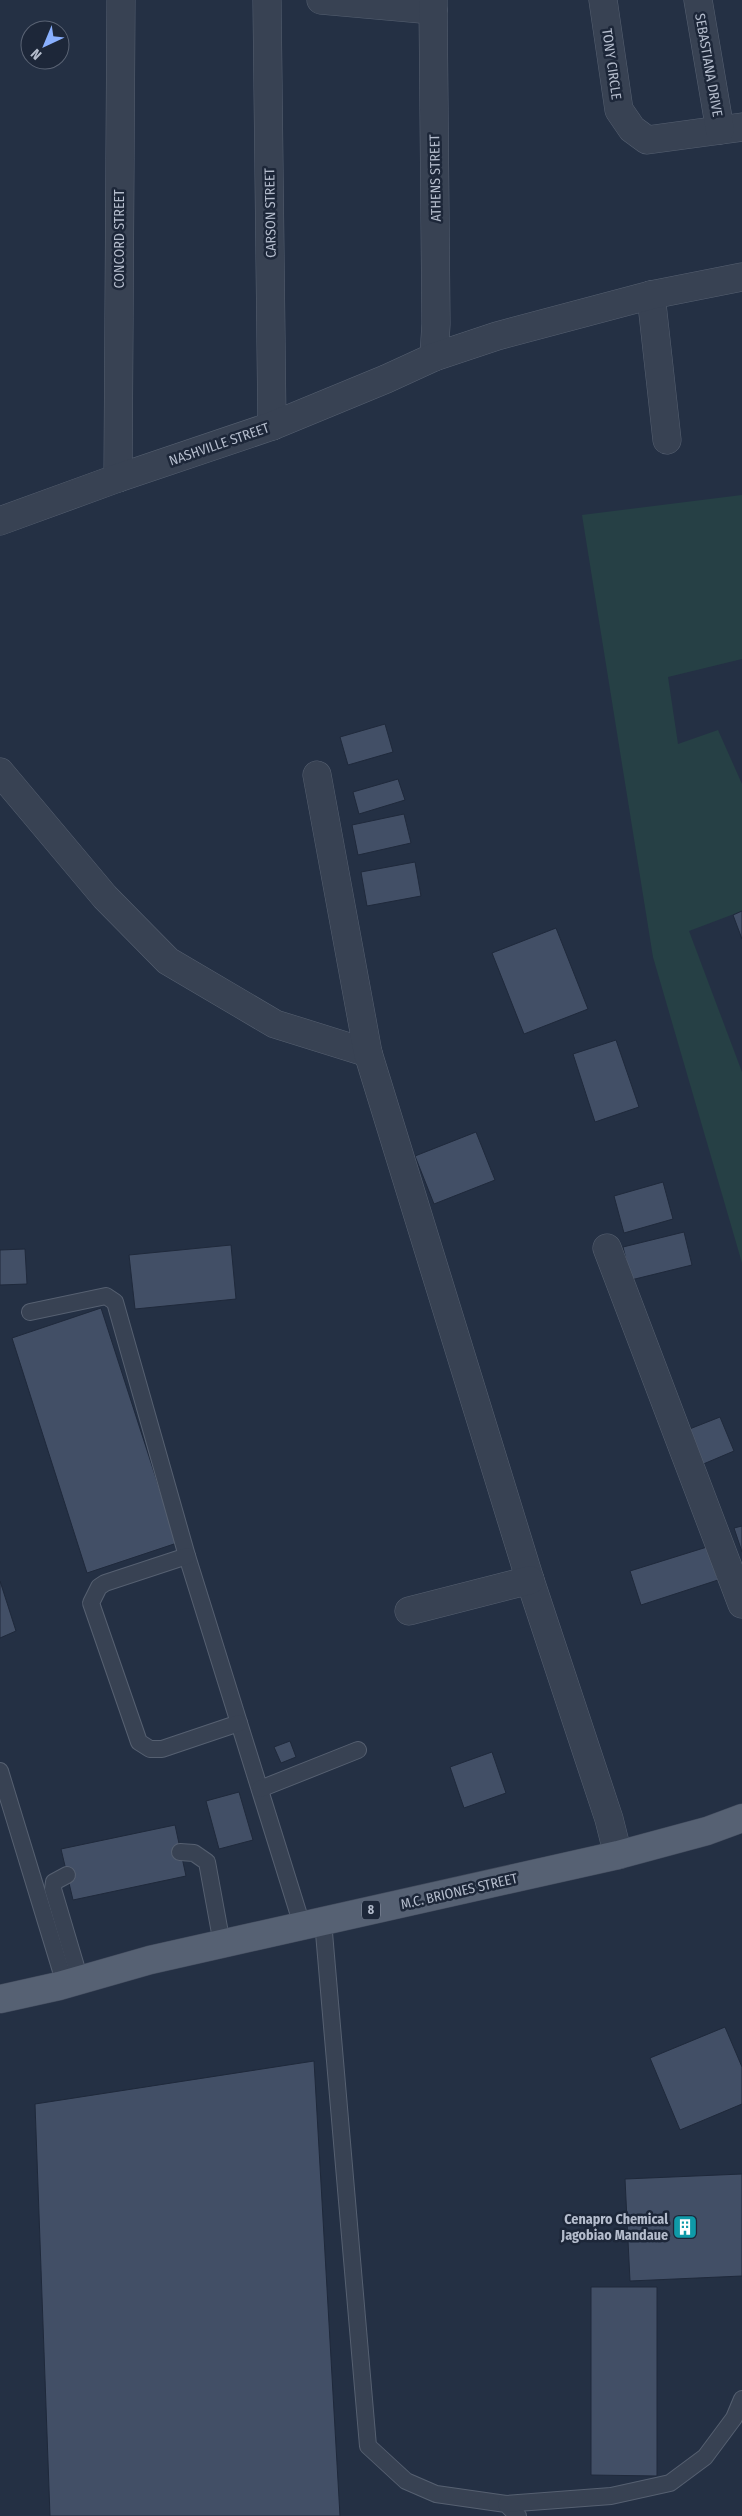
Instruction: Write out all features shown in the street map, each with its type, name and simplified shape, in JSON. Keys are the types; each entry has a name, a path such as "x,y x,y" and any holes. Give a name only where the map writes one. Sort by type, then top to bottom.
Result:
{"main road":[{"name":"M.C. BRIONES STREET","path":"0,1999 72,1982 150,1960 618,1855 707,1831 742,1818"}],"street":[{"name":"CONCORD STREET","path":"118,478 121,0"},
{"name":"CARSON STREET","path":"267,0 272,426"},
{"path":"321,0 433,5"},
{"name":"TONY CIRCLE","path":"603,0 619,110 632,129 648,140 731,129"},
{"name":"SEBASTIANA DRIVE","path":"698,0 731,129"},
{"name":"ATHENS STREET","path":"433,5 436,324 434,357"},
{"name":"NASHVILLE STREET","path":"0,522 118,478 272,426 434,357 497,336 651,295 742,277"},
{"path":"651,295 667,440"},
{"path":"0,772 105,898 168,961 275,1024 368,1053"},
{"path":"317,775 368,1053 530,1580 609,1819 618,1855"},
{"path":"608,1248 742,1604"},
{"path":"409,1610 530,1580"}],"lane":[{"path":"30,1312 106,1296 115,1302 187,1556 260,1789 313,1923 368,2446 406,2481 436,2494 506,2504 611,2496 670,2483 706,2457 734,2418 742,2399"},
{"path":"187,1556 105,1583 99,1587 91,1603 139,1742 150,1749 162,1749 239,1723"},
{"path":"260,1789 358,1750"},
{"path":"0,1771 72,1982"},
{"path":"180,1852 194,1853 207,1862 222,1944"},
{"path":"67,1875 54,1882 53,1889 72,1982"},
{"path":"506,2504 518,2516"}],"green space":[{"path":"742,495 742,659 668,677 678,744 718,730 742,784 742,911 689,931 742,1072 742,1263 653,957 582,515"}],"building":[{"path":"385,724 393,752 348,765 340,737"},
{"path":"398,779 405,800 359,814 353,792"},
{"path":"404,814 411,843 358,855 352,825"},
{"path":"415,862 421,896 367,906 361,872"},
{"path":"742,911 742,939 733,915"},
{"path":"556,928 588,1009 524,1034 492,953"},
{"path":"616,1040 639,1107 595,1122 573,1054"},
{"path":"476,1132 495,1180 434,1204 415,1156"},
{"path":"663,1182 673,1219 624,1233 614,1196"},
{"path":"684,1232 692,1265 631,1280 623,1247"},
{"path":"231,1245 236,1299 135,1309 129,1255"},
{"path":"25,1249 27,1284 0,1285 0,1250"},
{"path":"101,1308 177,1543 87,1573 12,1338"},
{"path":"720,1417 734,1451 701,1465 687,1430"},
{"path":"742,1526 742,1552 734,1528"},
{"path":"707,1547 718,1580 641,1605 630,1571"},
{"path":"0,1581 16,1631 0,1638"},
{"path":"290,1741 296,1757 281,1763 274,1747"},
{"path":"492,1752 506,1793 464,1808 450,1767"},
{"path":"239,1792 253,1840 219,1849 206,1801"},
{"path":"175,1825 186,1876 73,1900 61,1849"},
{"path":"725,2027 742,2067 742,2104 680,2130 650,2058"},
{"path":"314,2061 340,2516 50,2516 35,2104"},
{"name":"Cenapro Chemical Jagobiao Mandaue","path":"742,2174 742,2276 630,2281 625,2179"},
{"path":"591,2287 657,2287 657,2476 591,2475"}],"place":[{"name":"Cenapro Chemical Jagobiao Mandaue","path":"685,2227"}]}
